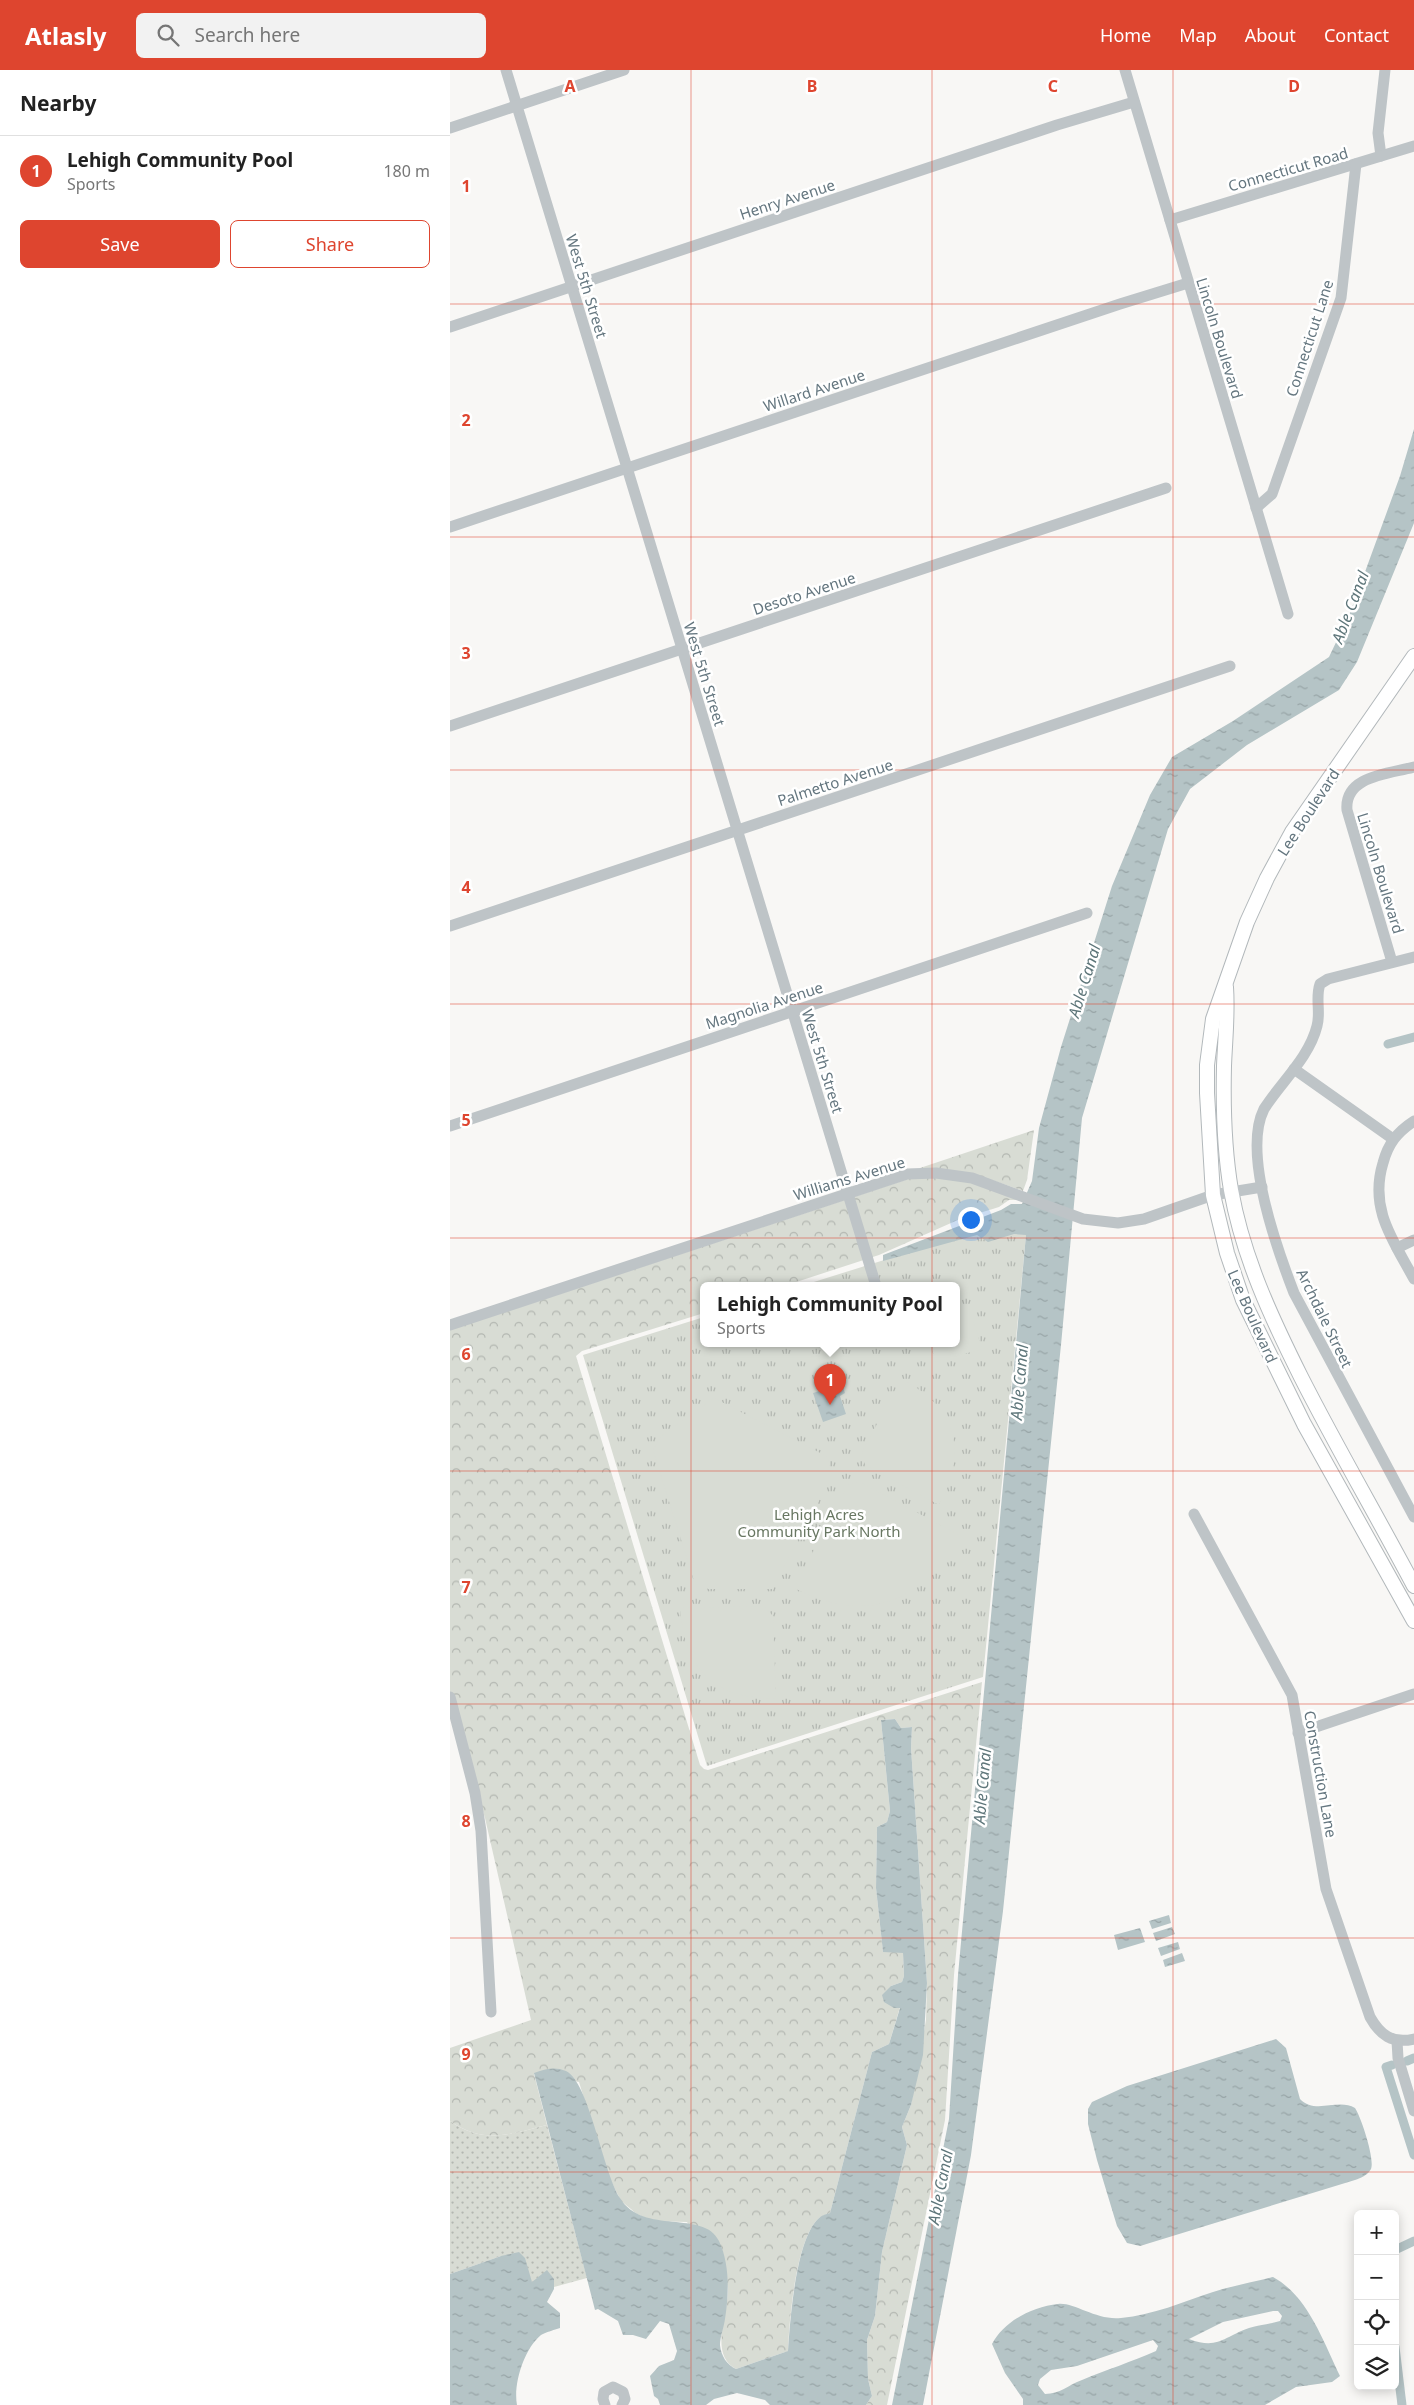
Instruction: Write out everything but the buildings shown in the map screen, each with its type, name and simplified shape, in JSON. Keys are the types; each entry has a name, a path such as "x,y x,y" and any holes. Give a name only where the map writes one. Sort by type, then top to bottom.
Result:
{"main road":[{"name":"Lee Boulevard","path":"1414,656 1284,845 1256,902 1213,1018 1207,1065 1213,1195 1227,1253 1243,1300 1304,1424 1414,1621"},
{"name":"Lee Boulevard","path":"1226,981 1228,1019 1224,1064 1224,1140 1232,1192 1246,1249 1261,1294 1320,1414 1414,1586"},
{"path":"1343,1495 1353,1494 1386,1552 1401,1562"}],"street":[{"name":"West 5th Street","path":"506,70 875,1282"},
{"path":"450,128 624,70"},
{"name":"Lincoln Boulevard","path":"1124,70 1288,614"},
{"path":"1382,156 1378,133 1385,70"},
{"name":"Henry Avenue","path":"450,327 1057,125 1134,102"},
{"name":"Connecticut Road","path":"1170,220 1414,146"},
{"name":"Connecticut Lane","path":"1256,508 1272,494 1341,298 1356,164"},
{"name":"Willard Avenue","path":"450,527 1188,283"},
{"name":"Desoto Avenue","path":"450,726 1166,488"},
{"name":"Palmetto Avenue","path":"450,926 1230,666"},
{"name":"Lincoln Boulevard","path":"1392,962 1347,810 1346,799 1349,791 1361,782 1414,767"},
{"name":"Magnolia Avenue","path":"450,1126 1087,913"},
{"path":"1392,962 1414,957"},
{"name":"Archdale Street","path":"1392,962 1328,979 1320,984 1317,992 1317,1025 1308,1047 1294,1069 1270,1099 1260,1118 1257,1137 1262,1187 1281,1258 1294,1293 1414,1517"},
{"path":"1294,1069 1393,1139"},
{"path":"1414,1121 1393,1139 1386,1151 1379,1175 1378,1198 1384,1223 1414,1279"},
{"name":"Williams Avenue","path":"450,1325 907,1174 936,1172 972,1178 1083,1219 1118,1223 1131,1222 1213,1195 1262,1187"},
{"path":"1397,1248 1414,1240"},
{"name":"Construction Lane","path":"1194,1514 1288,1684 1292,1695 1326,1889 1370,2017 1377,2030 1397,2041"},
{"path":"1298,1733 1414,1694"},
{"path":"450,1697 475,1793 480,1831 492,2012"},
{"path":"1414,2039 1397,2041 1398,2058 1414,2111"},
{"path":"605,2405 603,2399 604,2392 613,2387 623,2392 625,2399 622,2405"}],"green space":[{"path":"1034,1130 1027,1180 1023,1191 960,1171 920,1168"},
{"path":"935,1177 971,1182 1019,1200 1009,1200 999,1207 960,1219 879,1255 796,1282 700,1282 700,1314 582,1351 576,1356 700,1765 704,1769 708,1770 982,1682 954,1975 945,2120 887,2405 866,2405 872,2396 868,2379 867,2340 875,2316 882,2252 907,2145 902,2127 911,2105 926,2020 927,1983 911,1748 912,1727 901,1728 895,1719 881,1720 890,1811 887,1822 877,1827 876,1888 883,1952 903,1952 904,1976 902,1982 891,1986 894,2008 900,2007 889,2044 872,2052 830,2213 819,2218 811,2228 799,2261 792,2301 788,2351 736,2369 723,2354 721,2343 728,2287 726,2282 687,2222 652,2221 637,2214 621,2201 607,2173 579,2082 534,2074 547,2125 509,2134 486,2135 474,2133 450,2121 450,2048 531,2020 485,1818 450,1702 450,1330 908,1179"},
{"name":"Lehigh Acres Community Park North","path":"1028,1215 983,1677 707,1766 583,1355 700,1318 700,1347 960,1347 960,1282 814,1282"},
{"path":"969,1307 982,1349 936,1362 931,1347 960,1347 960,1310"},
{"path":"901,1379 920,1390 934,1402 945,1416 952,1432 955,1449 953,1466 948,1485 939,1505 865,1465 862,1452"},
{"path":"714,1398 828,1457 832,1476 772,1589 708,1589 694,1581 653,1450 661,1436"},
{"path":"860,1482 961,1536 945,1559 928,1578 909,1592 889,1601 868,1606 845,1605 820,1599 794,1588 848,1485"},
{"path":"764,1606 773,1616 776,1699 735,1693 719,1686 706,1676 696,1664 688,1648 680,1608"},
{"path":"450,2121 474,2133 486,2135 509,2134 547,2125 587,2278 554,2287 554,2279 532,2282 501,2256 450,2274"}],"water":[{"name":"Able Canal","path":"1414,429 1414,523 1357,662 1339,690 1247,745 1190,789 1168,829 1082,1118 1061,1345 1003,1911 971,2155 923,2405 892,2405 949,2119 958,1975 1026,1235 1014,1234 988,1242 977,1235 883,1261 883,1255 1001,1210 1011,1204 1022,1204 1032,1181 1039,1128 1061,1047 1112,886 1150,795 1172,757 1233,721 1329,657 1350,613 1400,476"},
{"path":"842,1384 845,1393 840,1396 846,1414 823,1422 813,1393"},
{"path":"895,1719 901,1728 912,1727 911,1748 927,1983 923,2055 911,2105 902,2127 907,2145 882,2252 875,2316 867,2340 868,2379 872,2396 866,2405 770,2405 765,2400 737,2393 714,2399 706,2405 660,2405 658,2399 654,2396 650,2376 659,2366 674,2360 677,2351 669,2324 660,2321 646,2339 633,2335 623,2335 618,2321 598,2309 595,2310 534,2073 554,2068 566,2071 574,2079 589,2109 614,2186 620,2198 630,2209 643,2216 657,2220 700,2226 711,2232 719,2241 727,2269 728,2290 720,2345 727,2363 736,2369 788,2351 796,2280 805,2243 811,2228 819,2218 830,2213 872,2052 889,2044 900,2008 894,2008 884,2002 882,1995 891,1986 902,1982 904,1976 903,1953 883,1952 876,1888 877,1827 887,1822 890,1811 881,1720"},
{"path":"1169,1915 1171,1923 1152,1929 1149,1921"},
{"path":"1172,1927 1175,1934 1156,1941 1153,1933"},
{"path":"1140,1928 1145,1942 1118,1950 1114,1935"},
{"path":"1178,1942 1180,1949 1161,1956 1158,1948"},
{"path":"1182,1953 1185,1961 1165,1967 1163,1960"},
{"path":"1276,2039 1286,2048 1300,2099 1306,2104 1313,2106 1348,2105 1355,2108 1364,2129 1369,2148 1372,2164 1370,2171 1355,2180 1140,2246 1127,2243 1117,2226 1088,2124 1088,2109 1092,2102 1127,2086"},
{"path":"519,2252 525,2258 532,2282 547,2270 554,2279 554,2289 547,2302 560,2313 560,2328 541,2335 530,2349 518,2377 517,2405 450,2405 450,2274 501,2256"},
{"path":"1273,2277 1285,2285 1305,2307 1321,2334 1340,2376 1332,2382 1296,2387 1265,2405 1023,2405 1023,2399 1005,2373 992,2344 1011,2322 1038,2308 1064,2304 1103,2317 1121,2318 1156,2311 1220,2290","holes":["1278,2311 1282,2316 1280,2321 1249,2328 1214,2343 1189,2339 1223,2322","1153,2340 1158,2346 1156,2351 1077,2382 1060,2391 1045,2394 1038,2385 1040,2379 1051,2370 1077,2366"]}],"waterway":[{"path":"1388,1044 1414,1037"},
{"path":"1407,2061 1414,2058"},
{"path":"1392,2065 1386,2067 1414,2155"},
{"path":"1399,2248 1414,2241"},
{"path":"1399,2380 1402,2405"}],"place":[{"name":"Lehigh Community Pool","path":"830,1405"}]}
